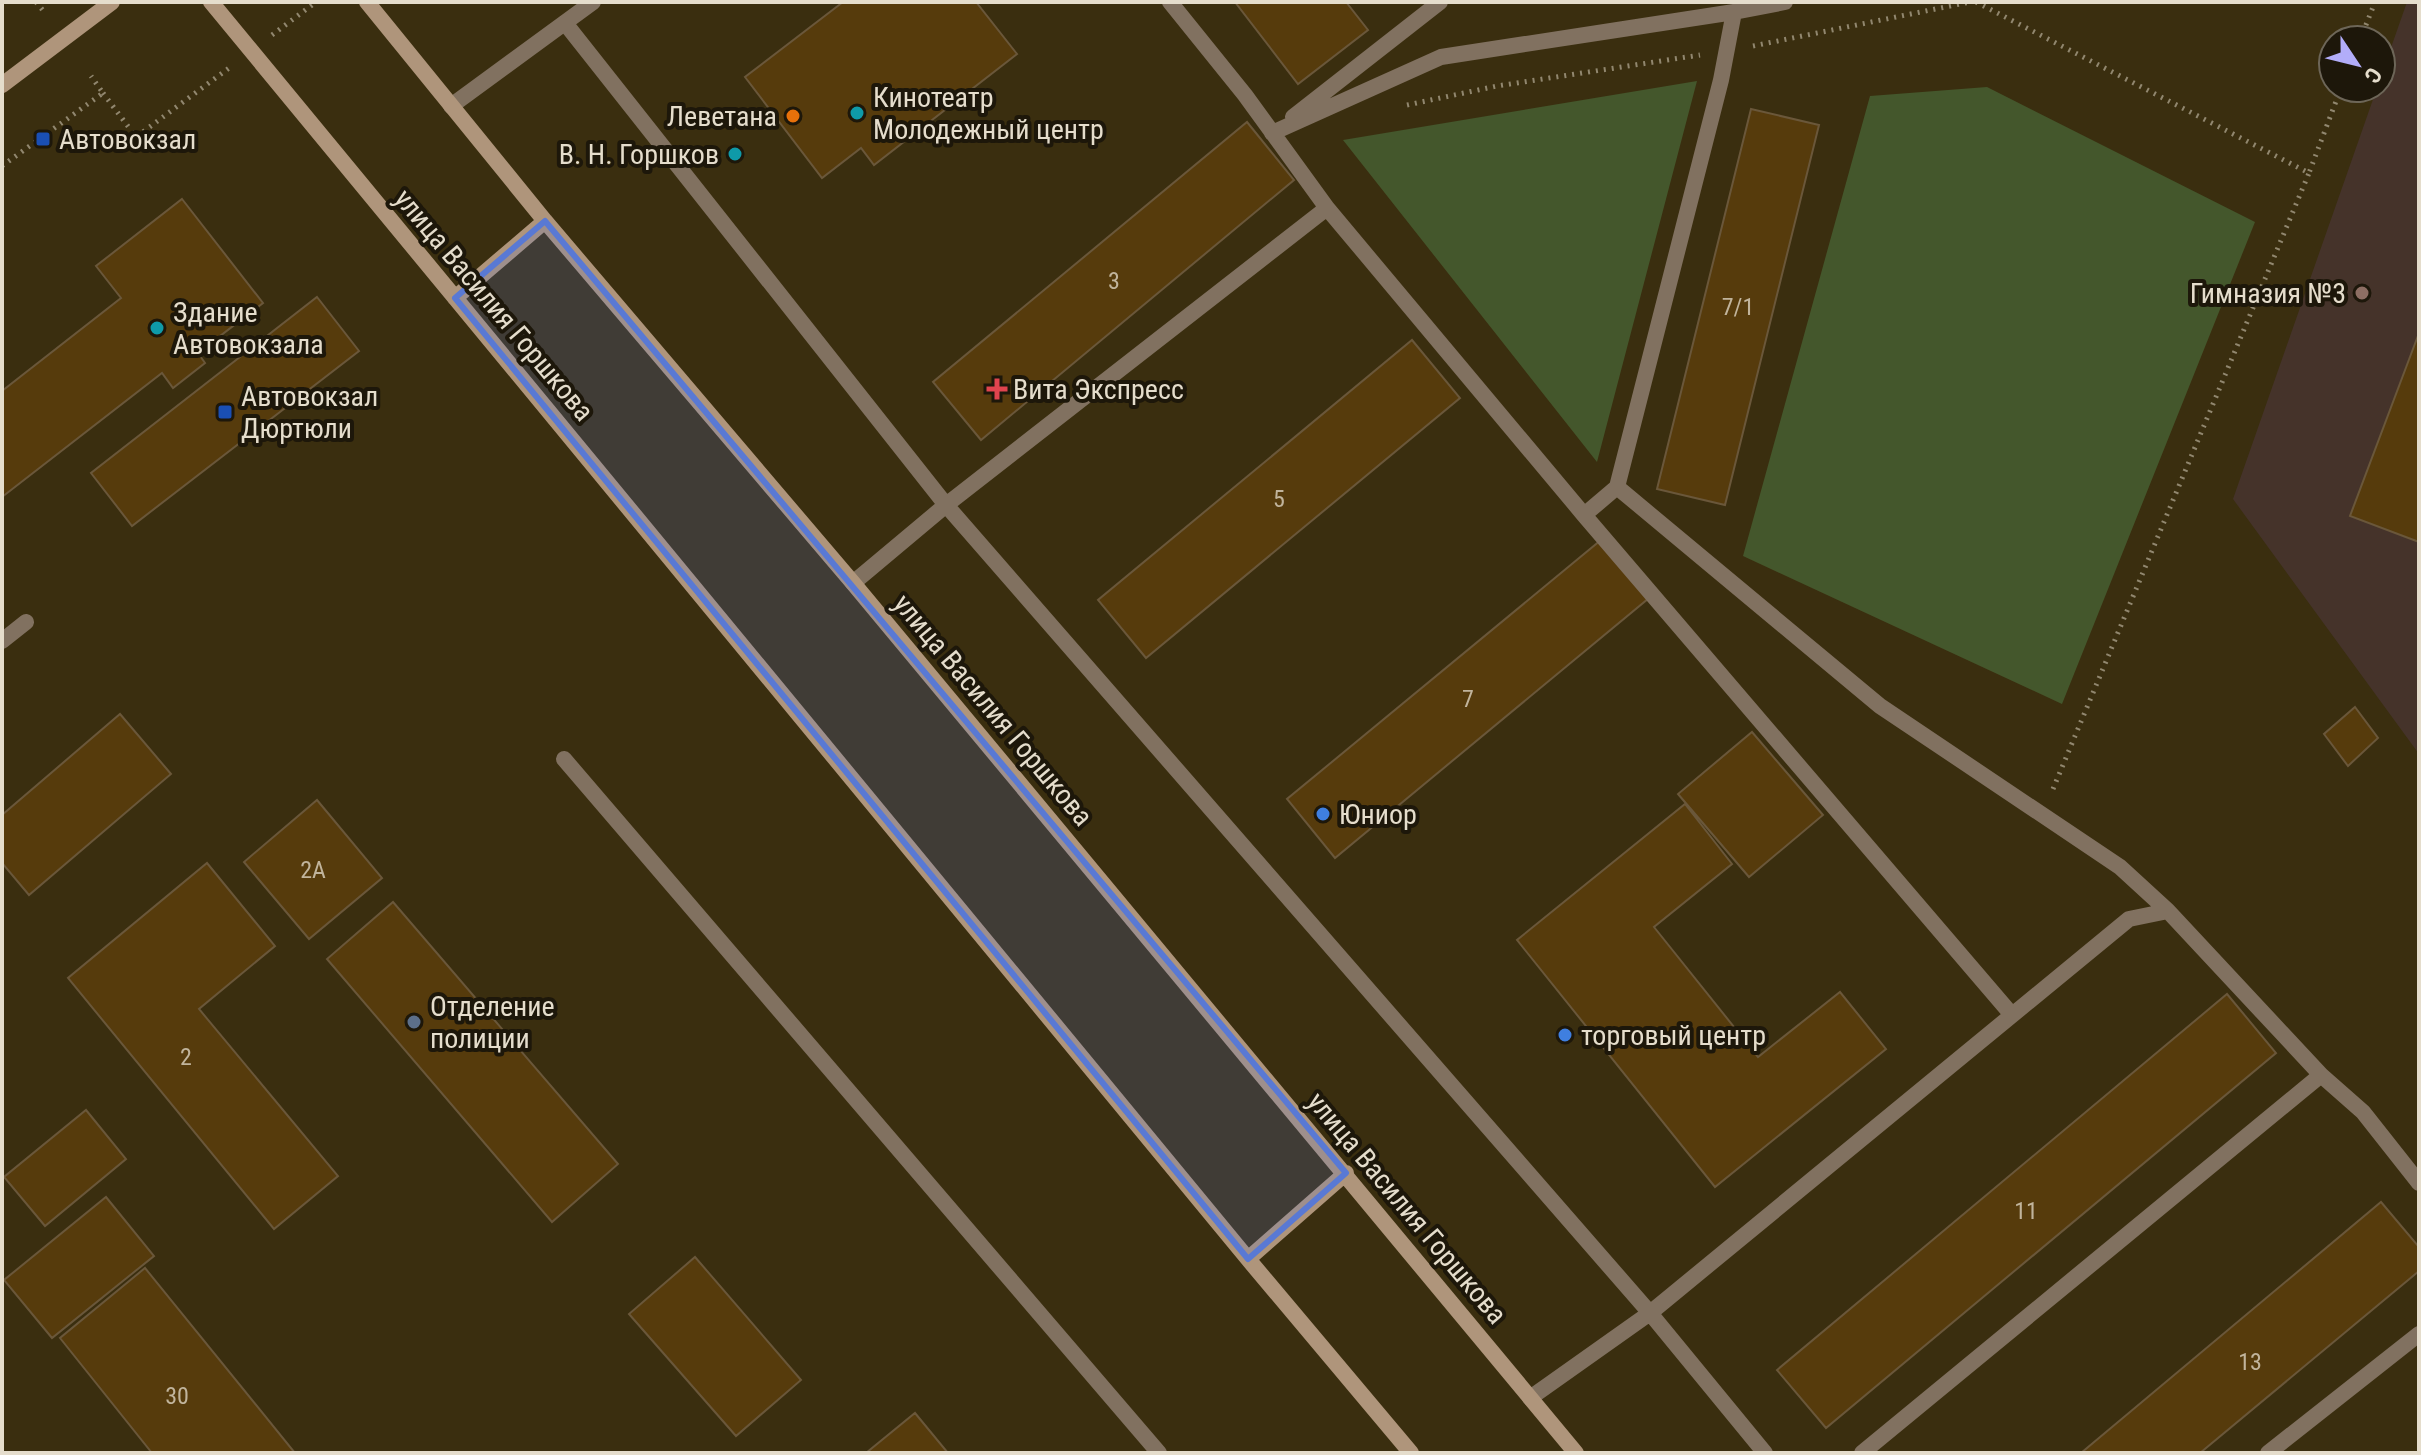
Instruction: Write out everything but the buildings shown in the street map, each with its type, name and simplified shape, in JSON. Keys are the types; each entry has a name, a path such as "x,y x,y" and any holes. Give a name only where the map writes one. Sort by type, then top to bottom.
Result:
{"main road":[{"path":"2,85 112,2"},
{"name":"улица Василия Горшкова","path":"211,2 1411,1453"},
{"name":"улица Василия Горшкова","path":"367,2 545,221 853,583 1576,1453"},
{"path":"455,298 545,221"},
{"path":"1248,1259 1346,1173"}],"lane":[{"path":"451,106 593,2"},
{"path":"1170,2 1245,95 1327,208 1584,515 2012,1015"},
{"path":"1272,133 1440,2"},
{"path":"1272,133 1441,57 1785,2"},
{"path":"1584,515 1617,487 1734,12"},
{"path":"565,23 946,505 1650,1313 1765,1453"},
{"path":"853,583 946,505 1327,208"},
{"path":"1617,487 1880,706 2120,867 2168,911 2321,1075 2363,1112 2419,1183"},
{"path":"2,641 26,622"},
{"path":"564,759 1159,1453"},
{"path":"1530,1398 1650,1313 2129,919 2168,911"},
{"path":"1862,1453 2321,1075"},
{"path":"2268,1453 2419,1334"}],"path":[{"path":"36,2 45,13"},
{"path":"91,76 136,137 316,2"},
{"path":"1392,108 1497,86 1726,51 1970,2"},
{"path":"1976,2 2309,173"},
{"path":"2366,24 2375,2"},
{"path":"2,166 103,93"},
{"path":"2043,815 2335,104"}],"highlighted area":[{"path":"545,221 1346,1173 1248,1259 455,298"}],"shaded area":[{"name":"Гимназия №3","path":"2407,2 2419,2 2419,754 2233,499 2371,104 2397,104 2397,30"}],"green space":[{"path":"1697,81 1597,462 1343,140"},
{"path":"1987,87 2255,222 2062,704 1743,556 1870,96"}],"place":[{"name":"Кинотеатр Молодежный центр","path":"857,113"},
{"name":"Леветана","path":"793,116"},
{"name":"Автовокзал","path":"43,139"},
{"name":"В. Н. Горшков","path":"735,154"},
{"name":"Гимназия №3","path":"2362,293"},
{"name":"Здание Автовокзала","path":"157,328"},
{"name":"Вита Экспресс","path":"997,389"},
{"name":"Автовокзал Дюртюли","path":"225,412"},
{"name":"Юниор","path":"1323,814"},
{"name":"Отделение полиции","path":"414,1022"},
{"name":"торговый центр","path":"1565,1035"}]}
